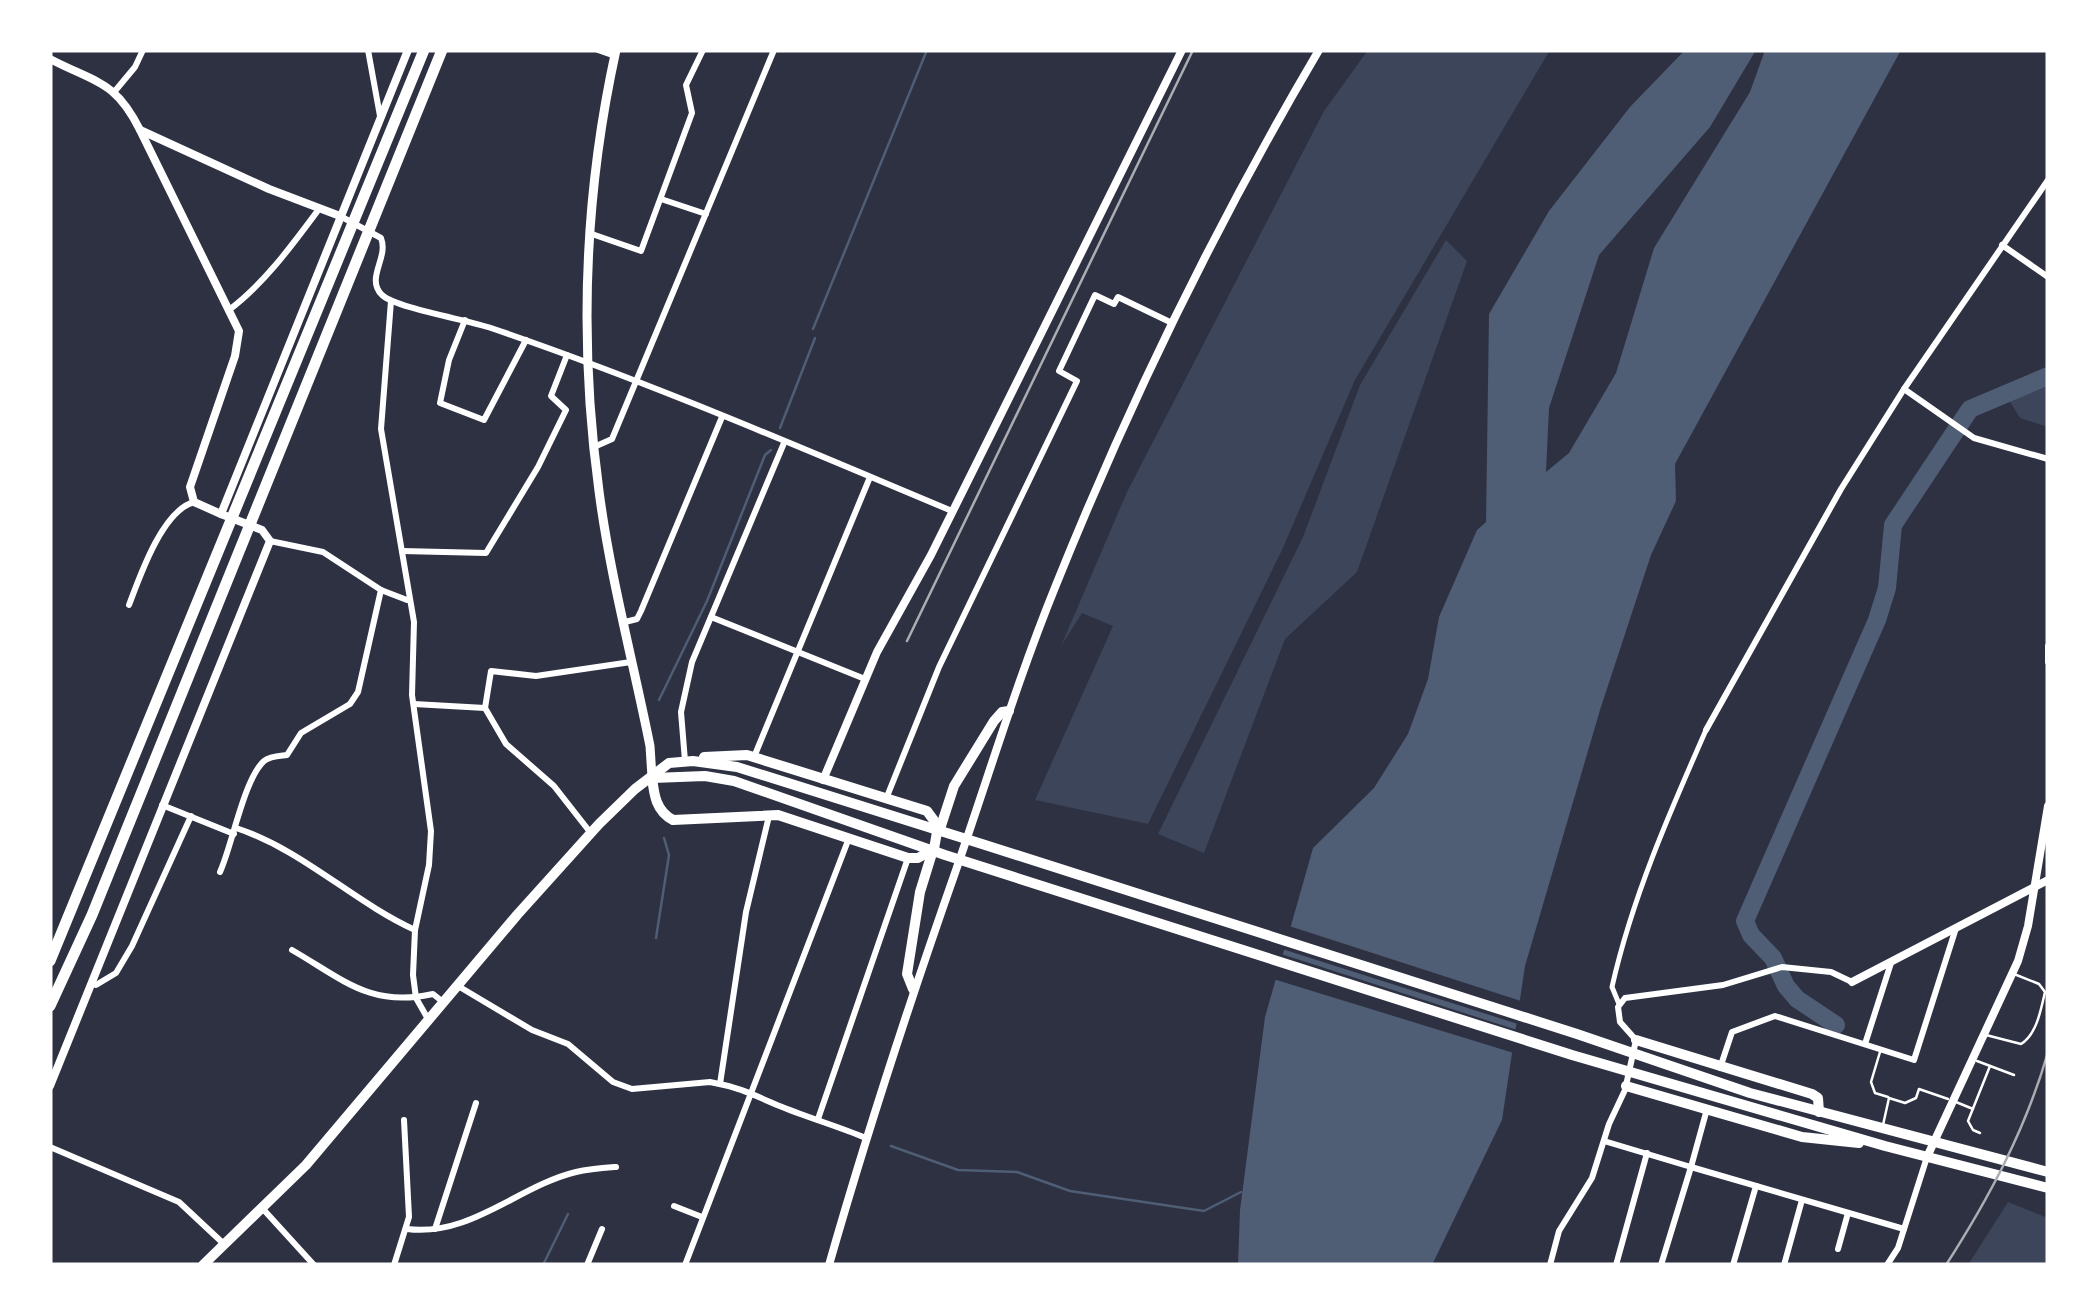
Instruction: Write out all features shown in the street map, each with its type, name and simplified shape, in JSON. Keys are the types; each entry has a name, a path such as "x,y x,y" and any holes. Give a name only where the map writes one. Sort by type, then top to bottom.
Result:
{"highway":[{"path":"50,961 424,50"},
{"path":"50,1006 92,916 442,50"}],"main road":[{"path":"615,53 599,140 589,233 587,361 593,447 606,538 650,746 656,803 674,820 770,815 850,837 913,858 923,865 925,878"},
{"path":"914,989 906,974 925,878 954,786 994,721 1002,712 1009,711"},
{"path":"203,1265 327,1141 591,833 635,789 669,764 729,754 754,757 926,811 942,833"},
{"path":"689,761 727,764 1578,1034 1662,1065 1819,1112 2048,1172"},
{"path":"652,778 724,778 974,864 1572,1054 1884,1146 2048,1188"},
{"path":"926,811 949,802"},
{"path":"913,858 936,851"},
{"path":"1636,1040 1812,1094 1818,1098 1819,1112"},
{"path":"1626,1086 1802,1136 1884,1146"}],"street":[{"path":"115,91 143,50"},
{"path":"368,50 380,116"},
{"path":"221,514 408,50"},
{"path":"598,50 615,53"},
{"path":"589,233 641,250 692,112 686,85 703,50"},
{"path":"593,447 612,438 772,50"},
{"path":"823,780 865,679 1182,50"},
{"path":"829,1265 914,989 1009,711 1068,556 1172,323 1319,50"},
{"path":"50,59 115,91 130,108 239,332 238,346 190,487 194,502"},
{"path":"140,130 340,216 381,238 384,251 375,281 378,291 391,302 465,319 587,361 952,511"},
{"path":"1550,1265 1558,1231 1592,1178 1626,1086 1636,1040 1620,1022 1620,1004 1612,988 1654,852 1706,730 1805,549 1904,390 2048,180"},
{"path":"661,199 706,214"},
{"path":"229,310 248,296 280,261 319,209"},
{"path":"2002,245 2048,277"},
{"path":"886,799 938,667 1077,381 1059,371 1095,296 1114,304 1118,297 1172,323"},
{"path":"391,302 381,428 414,622 414,704 432,842 415,930 416,998 429,1020"},
{"path":"465,319 448,360 440,403 484,420 526,340"},
{"path":"402,551 486,553 538,468 566,410 550,396 567,355"},
{"path":"1904,390 1974,438 2048,459"},
{"path":"625,622 637,619 641,611 722,417"},
{"path":"689,761 680,712 692,662 784,442"},
{"path":"754,757 870,478"},
{"path":"129,605 148,555 183,505 194,502 262,530 270,541 324,552 381,590 408,600"},
{"path":"50,1086 270,541"},
{"path":"220,872 247,794 265,760 287,756 301,733 350,704 358,692 381,590"},
{"path":"710,616 865,679"},
{"path":"2048,646 2048,662"},
{"path":"591,833 554,786 506,744 485,708 491,672 536,676 633,662"},
{"path":"414,704 485,708"},
{"path":"162,805 299,856 375,910 415,930"},
{"path":"1887,1265 1898,1248 1934,1140 2023,945 2048,806"},
{"path":"720,1084 743,928 770,815"},
{"path":"90,983 96,986 116,974 191,816"},
{"path":"685,1265 850,837"},
{"path":"818,1119 913,858"},
{"path":"1620,1004 1628,996 1723,984 1778,968 1832,972 1852,982 2048,880"},
{"path":"1720,1068 1732,1032 1774,1016 1914,1060 1956,928"},
{"path":"292,950 378,997 416,998 433,994 444,1003"},
{"path":"1865,1044 1891,962"},
{"path":"458,986 532,1030 568,1044 612,1082 632,1090 720,1084 750,1091 866,1138"},
{"path":"434,1230 476,1103"},
{"path":"1661,1265 1707,1110"},
{"path":"394,1265 407,1229 410,1198 404,1120"},
{"path":"1604,1141 1904,1229"},
{"path":"50,1147 179,1202 225,1246"},
{"path":"1616,1265 1646,1154"},
{"path":"407,1229 456,1226 574,1172 616,1167"},
{"path":"1733,1265 1756,1186"},
{"path":"1784,1265 1802,1200"},
{"path":"674,1206 702,1217"},
{"path":"262,1209 314,1265"},
{"path":"1838,1249 1848,1213"},
{"path":"587,1265 602,1230"}],"lane":[{"path":"1983,1034 2021,1044 2030,1038 2045,992 2039,984 2012,973"},
{"path":"1881,1049 1871,1082 1875,1094 1905,1103 1916,1098 1919,1089 1973,1109"},
{"path":"1971,1058 2014,1075"},
{"path":"1980,1133 1972,1130 1968,1121 1990,1066"},
{"path":"1882,1127 1889,1098"}],"shaded area":[{"path":"1368,50 1550,50 1355,380 1282,550 1148,824 1035,800 1113,626 1082,613 1061,646 1127,492 1324,111"},
{"path":"1685,50 1756,50 1710,127 1599,255 1549,408 1546,472 1569,453 1616,373 1654,248 1750,92 1765,50 1901,50 1675,464 1676,501 1651,555 1600,710 1525,966 1502,1120 1432,1265 1238,1265 1240,1210 1265,1017 1313,848 1374,788 1408,734 1428,679 1439,617 1477,530 1486,522 1489,314 1549,211 1630,107"},
{"path":"1446,240 1467,261 1357,572 1285,639 1204,853 1158,834 1303,537 1360,385"},
{"path":"2048,380 2048,427 2020,418 2007,397"},
{"path":"2008,1202 2048,1218 2048,1265 1968,1265"}],"pier":[{"path":"1286,925 1524,1002 1521,1025 1279,948"},
{"path":"1278,953 1520,1031 1517,1054 1270,978"}],"waterway":[{"path":"813,329 927,50"},
{"path":"780,428 815,338"},
{"path":"1836,1025 1797,999 1745,921 1877,620 1887,588 1893,525 1970,409 2048,376"},
{"path":"659,700 707,601 765,455 771,450"},
{"path":"656,938 669,855 664,838"},
{"path":"891,1146 958,1170 1017,1172 1070,1191 1204,1211 1241,1192"},
{"path":"543,1265 568,1214"}],"railway":[{"path":"907,641 1193,50"},
{"path":"1946,1265 2005,1162 2048,1052"}]}
